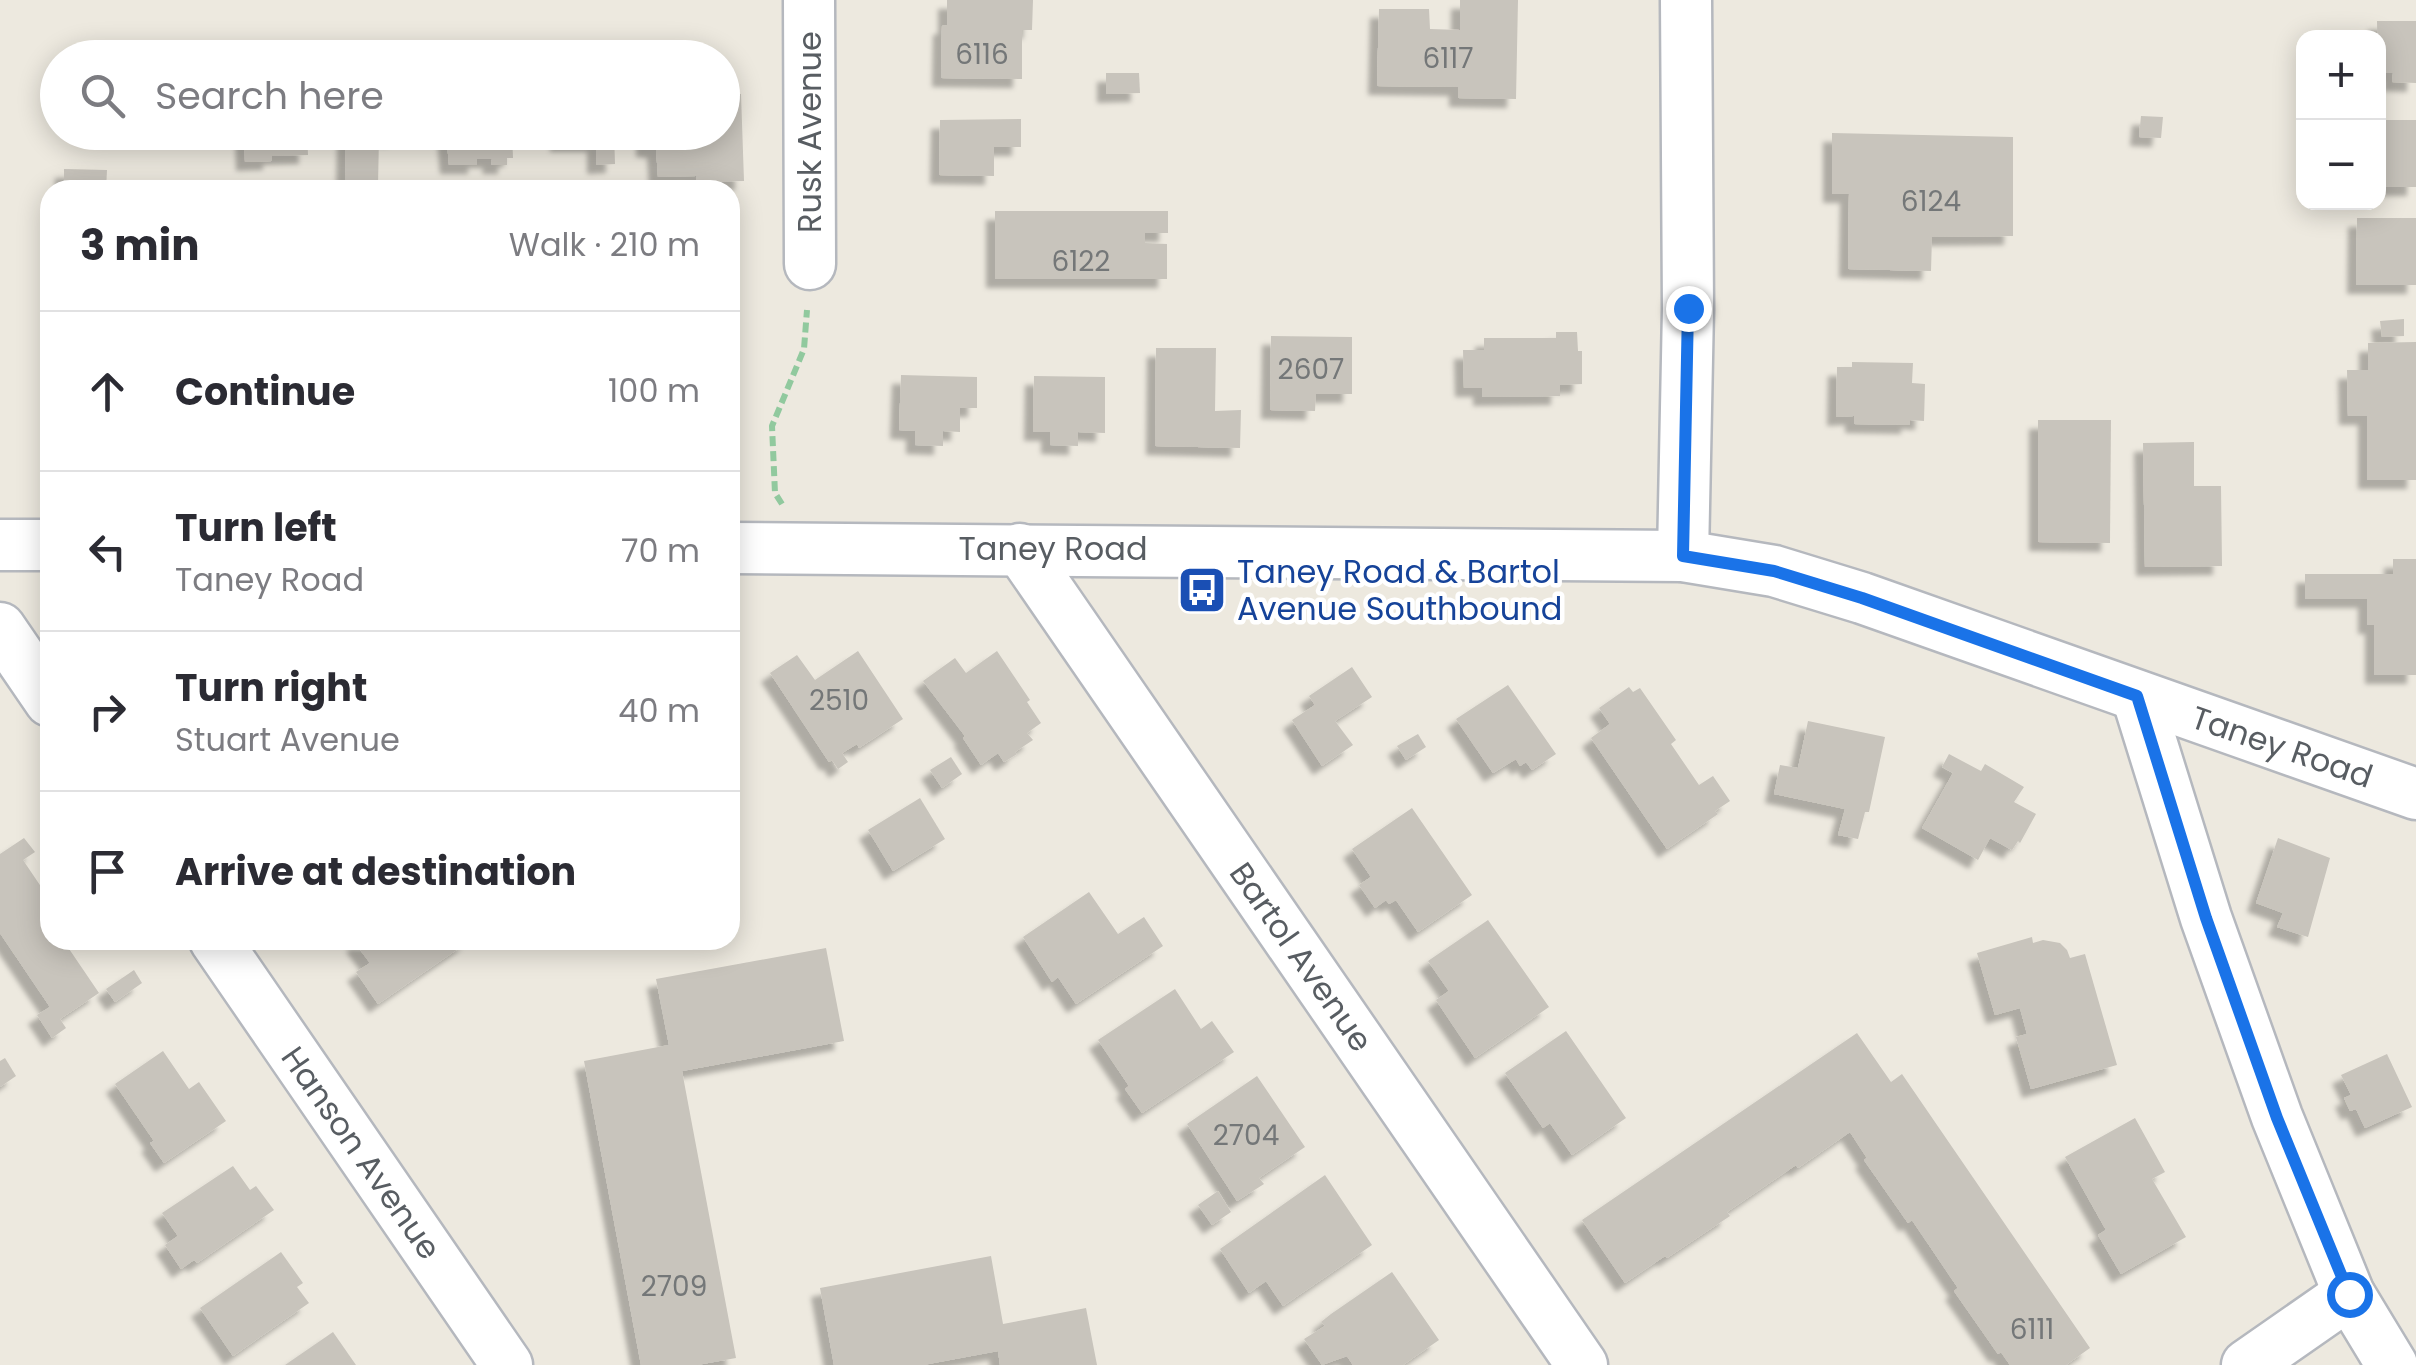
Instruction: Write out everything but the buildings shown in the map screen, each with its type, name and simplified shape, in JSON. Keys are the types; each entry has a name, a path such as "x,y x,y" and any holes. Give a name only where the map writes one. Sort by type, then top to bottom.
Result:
{"street":[{"name":"Rusk Avenue","path":"809,0 810,264"},
{"path":"1683,556 1688,308 1686,0"},
{"path":"0,545 40,545"},
{"name":"Taney Road","path":"740,548 1683,556 1774,571 1862,598 2416,794"},
{"name":"Bartol Avenue","path":"1020,549 1582,1365"},
{"path":"0,628 40,686"},
{"path":"2137,696 2206,918 2277,1118 2349,1294 2392,1365"},
{"name":"Hanson Avenue","path":"221,950 507,1365"},
{"path":"2246,1365 2349,1294"}],"path":[{"path":"809,548 775,493 772,426 804,348 810,264"}],"place":[{"name":"Taney Road & Bartol Avenue Southbound","path":"1202,590"}],"route":[{"path":"1688,308 1683,556 1774,571 1862,598 2137,696 2206,918 2277,1118 2349,1294"}]}
